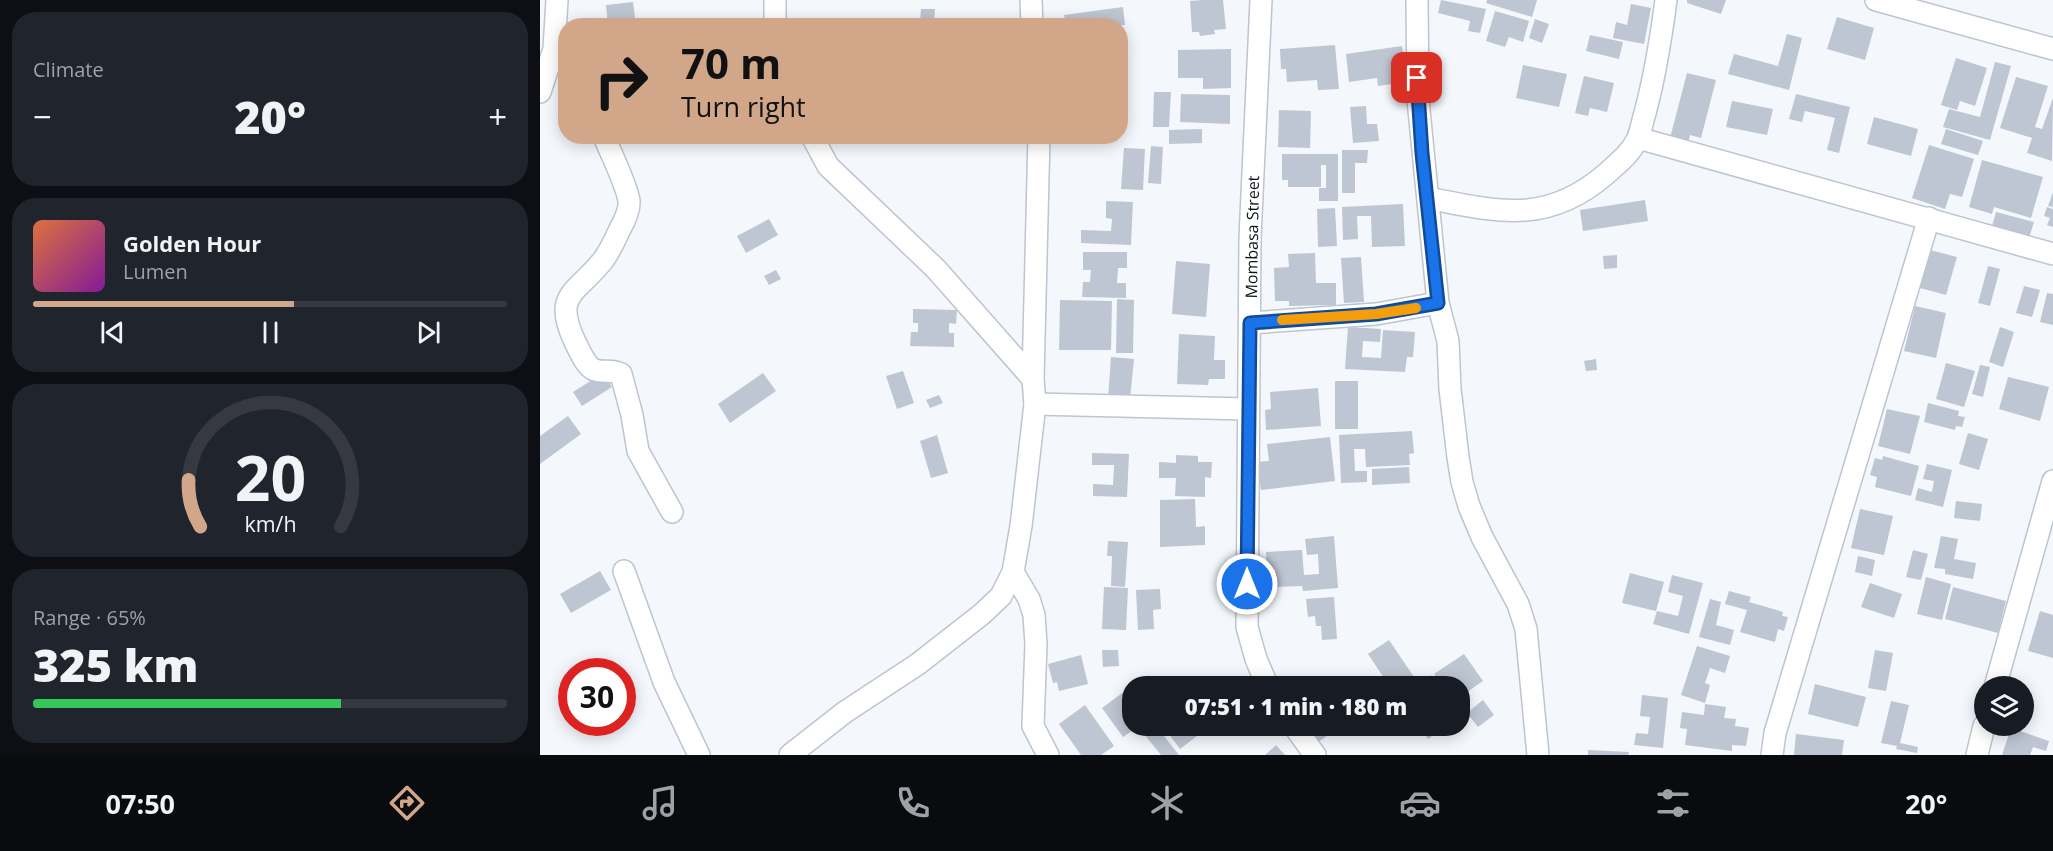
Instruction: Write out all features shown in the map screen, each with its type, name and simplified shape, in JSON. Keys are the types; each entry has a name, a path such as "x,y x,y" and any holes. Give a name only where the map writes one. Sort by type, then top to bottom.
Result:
{"street":[{"path":"540,92 554,47 556,0"},
{"path":"775,0 775,18"},
{"path":"1031,0 1032,18"},
{"name":"Mombasa Street","path":"1261,0 1250,238 1247,627 1263,676"},
{"path":"1418,0 1418,100 1438,303 1448,341 1450,389 1462,482 1482,537 1518,604 1526,629 1535,746 1538,755"},
{"path":"1428,198 1477,208 1525,211 1548,208 1594,184 1627,155 1638,138 1654,69 1666,0"},
{"path":"1876,0 2053,49"},
{"path":"554,47 558,53"},
{"path":"1638,138 2053,254"},
{"path":"607,144 626,190 629,200 628,209 604,258 574,289 568,300 565,314 570,332 589,366 595,370 615,371 621,374 632,415 638,451 672,512"},
{"path":"816,144 835,174 936,269 1032,380"},
{"path":"790,755 845,712 918,664 982,614 1000,596 1013,572 1021,526 1035,404 1032,380 1039,144"},
{"path":"1772,755 1775,733 1929,218"},
{"path":"1250,323 1376,314 1438,303"},
{"path":"1035,404 1248,409"},
{"path":"1998,676 2053,482"},
{"path":"624,571 664,682 699,755"},
{"path":"1013,572 1029,599 1034,615 1036,644 1033,726 1048,755"},
{"path":"1301,736 1315,755"},
{"path":"1977,755 1982,736"}],"building":[{"path":"1223,0 1226,29 1214,30 1215,34 1200,36 1199,32 1192,32 1190,1"},
{"path":"1441,0 1486,9 1480,33 1468,31 1470,21 1438,13"},
{"path":"1487,0 1537,0 1532,17 1486,3"},
{"path":"1687,0 1726,0 1721,14 1687,3"},
{"path":"633,2 635,18 607,18 606,5"},
{"path":"1631,4 1651,8 1644,44 1613,38 1616,22 1627,25"},
{"path":"1123,7 1124,18 1065,18 1064,15"},
{"path":"921,9 935,9 934,18 920,18"},
{"path":"1495,11 1529,21 1523,42 1509,37 1505,47 1486,41"},
{"path":"1837,17 1874,28 1865,60 1827,49"},
{"path":"1535,19 1549,24 1542,43 1529,38"},
{"path":"1787,34 1802,38 1789,90 1728,74 1734,54 1778,66"},
{"path":"1590,35 1623,42 1619,59 1586,51"},
{"path":"1335,45 1339,89 1318,90 1317,80 1287,82 1286,69 1281,69 1280,49"},
{"path":"1402,46 1407,82 1378,86 1377,78 1349,82 1346,54"},
{"path":"1231,49 1231,88 1203,89 1203,78 1178,78 1178,50"},
{"path":"1956,58 1987,68 1975,106 1960,101 1957,110 1941,105"},
{"path":"1995,62 2011,66 1990,140 1943,127 1949,109 1980,117"},
{"path":"1523,65 1567,74 1559,107 1516,98"},
{"path":"1687,73 1716,80 1701,138 1690,135 1688,143 1670,138"},
{"path":"1584,76 1614,83 1607,112 1590,108 1588,116 1575,113"},
{"path":"2016,77 2048,86 2035,127 2042,129 2053,98 2052,161 2027,153 2032,138 2000,128"},
{"path":"1154,92 1171,92 1169,127 1153,127"},
{"path":"1181,94 1230,95 1230,124 1180,122"},
{"path":"1796,94 1850,107 1839,153 1827,150 1835,118 1805,111 1802,122 1789,119"},
{"path":"1732,101 1773,109 1767,135 1726,127"},
{"path":"1366,106 1367,124 1377,124 1379,141 1353,143 1350,107"},
{"path":"1279,110 1311,111 1310,148 1278,147"},
{"path":"1874,117 1918,129 1911,156 1867,144"},
{"path":"1202,129 1202,143 1169,144 1169,130"},
{"path":"1946,129 1983,141 1978,155 1941,144"},
{"path":"1929,145 1974,159 1962,197 1950,194 1945,209 1912,198"},
{"path":"1151,146 1163,147 1161,184 1148,183"},
{"path":"1124,148 1145,149 1143,190 1121,189"},
{"path":"1342,150 1368,150 1367,163 1355,163 1355,193 1342,193"},
{"path":"1282,154 1338,154 1338,201 1319,201 1319,188 1326,188 1326,165 1321,165 1321,187 1288,187 1288,180 1282,180"},
{"path":"1982,160 2043,177 2031,218 1994,207 1992,214 1969,207"},
{"path":"2053,192 2053,207 2048,206"},
{"path":"1645,200 1648,221 1583,231 1580,210"},
{"path":"1106,201 1133,202 1131,245 1081,243 1081,230 1111,231 1112,219 1106,218"},
{"path":"1403,204 1405,246 1372,247 1371,216 1357,216 1358,239 1343,240 1342,207"},
{"path":"2047,207 2053,209 2053,227 2047,225 2050,218 2044,216"},
{"path":"1335,208 1337,246 1318,247 1317,209"},
{"path":"1996,212 2034,222 2028,241 1991,230"},
{"path":"769,219 778,235 746,253 737,236"},
{"path":"1930,250 1957,257 1946,295 1920,288"},
{"path":"1083,252 1127,252 1127,268 1118,268 1117,283 1126,283 1126,298 1082,297 1083,282 1090,282 1091,270 1083,270"},
{"path":"1315,253 1316,283 1336,283 1336,305 1289,306 1289,301 1275,301 1274,268 1289,267 1288,254"},
{"path":"1617,255 1617,268 1604,269 1603,256"},
{"path":"1361,257 1364,302 1344,303 1341,258"},
{"path":"1176,261 1210,264 1206,317 1172,314"},
{"path":"1988,266 2000,269 1990,306 1978,303"},
{"path":"776,270 781,279 769,285 764,276"},
{"path":"2024,286 2040,290 2032,317 2016,313"},
{"path":"2047,293 2053,294 2053,325 2040,322"},
{"path":"1117,299 1134,300 1133,353 1116,353"},
{"path":"1060,300 1112,301 1111,350 1059,350"},
{"path":"1915,306 1946,313 1936,358 1904,351"},
{"path":"913,309 957,310 956,324 949,323 949,333 954,333 954,347 910,346 911,332 918,332 918,323 913,323"},
{"path":"1348,327 1381,329 1380,342 1363,341 1362,357 1381,358 1383,330 1415,332 1413,357 1407,357 1405,372 1345,369"},
{"path":"2000,327 2014,332 2003,367 1989,362"},
{"path":"1179,334 1215,336 1214,360 1225,360 1225,379 1209,379 1208,385 1177,384"},
{"path":"1111,357 1134,359 1130,399 1108,398"},
{"path":"1596,359 1597,370 1586,371 1584,361"},
{"path":"1946,363 1975,371 1964,407 1936,399"},
{"path":"1980,365 1990,367 1983,397 1972,394"},
{"path":"903,371 914,403 897,409 886,376"},
{"path":"603,373 612,387 582,406 573,392"},
{"path":"763,373 776,391 730,423 718,404"},
{"path":"2008,377 2049,387 2040,421 1999,409"},
{"path":"1335,381 1358,381 1358,429 1335,429"},
{"path":"1318,388 1321,426 1266,430 1265,410 1271,409 1270,392"},
{"path":"939,395 943,403 930,408 926,400"},
{"path":"1928,403 1959,411 1958,416 1965,417 1962,427 1956,426 1955,430 1924,422"},
{"path":"1887,409 1920,416 1910,454 1878,446"},
{"path":"568,416 581,434 540,464 540,436"},
{"path":"1412,431 1414,453 1409,454 1410,465 1366,467 1365,449 1354,449 1355,471 1367,471 1367,482 1341,483 1339,435"},
{"path":"1968,433 1988,439 1979,470 1959,464"},
{"path":"937,435 948,473 931,478 920,441"},
{"path":"1330,437 1335,481 1261,490 1257,462 1269,461 1267,444"},
{"path":"1092,453 1129,454 1127,497 1093,496 1093,484 1113,485 1114,465 1092,465"},
{"path":"1176,455 1198,456 1198,462 1212,462 1211,478 1205,477 1205,497 1175,496 1176,478 1159,478 1159,462 1176,463"},
{"path":"1883,456 1919,466 1911,496 1875,487 1877,477 1870,475 1875,458 1882,460"},
{"path":"1927,464 1952,470 1943,507 1915,500 1918,488 1932,492 1934,481 1923,479"},
{"path":"1409,467 1410,483 1372,485 1372,469"},
{"path":"1195,499 1196,527 1205,526 1205,545 1160,547 1160,500"},
{"path":"1956,501 1982,504 1980,521 1954,518"},
{"path":"1860,509 1893,516 1884,555 1851,548"},
{"path":"1334,536 1338,588 1303,591 1302,586 1276,587 1275,569 1267,570 1266,552 1302,550 1304,575 1319,574 1318,554 1307,555 1305,539"},
{"path":"1941,536 1958,539 1954,559 1976,563 1973,579 1945,574 1945,569 1934,568"},
{"path":"1108,541 1128,542 1125,587 1111,586 1112,556 1107,556"},
{"path":"1913,550 1928,554 1921,580 1906,577"},
{"path":"1858,556 1875,560 1872,576 1855,572"},
{"path":"600,571 611,590 571,613 560,594"},
{"path":"1630,573 1664,582 1656,611 1622,603"},
{"path":"1672,575 1703,583 1689,634 1653,624 1657,611 1678,616 1683,596 1668,592"},
{"path":"1926,577 1951,584 1942,620 1917,614"},
{"path":"1870,583 1902,594 1894,618 1861,607"},
{"path":"1104,587 1128,588 1126,630 1102,629"},
{"path":"1953,587 2006,601 1998,633 1945,619"},
{"path":"1160,589 1161,609 1153,610 1154,629 1138,630 1136,590"},
{"path":"1729,591 1751,597 1749,602 1783,612 1782,616 1788,617 1784,631 1778,629 1775,642 1740,632 1747,610 1725,604"},
{"path":"1334,597 1337,639 1322,640 1321,626 1316,626 1315,616 1308,617 1306,599"},
{"path":"1710,599 1721,602 1716,625 1734,630 1730,645 1699,637"},
{"path":"2040,611 2053,615 2053,658 2028,651"},
{"path":"1389,640 1413,676 1383,676 1368,654"},
{"path":"1697,646 1730,656 1725,673 1710,668 1705,683 1710,685 1705,703 1681,695"},
{"path":"1102,650 1118,650 1119,666 1103,667"},
{"path":"1875,650 1893,653 1886,691 1868,688"},
{"path":"1464,654 1483,681 1470,690 1470,676 1435,676 1434,674"},
{"path":"1081,655 1088,684 1059,691 1057,682 1053,683 1048,664"},
{"path":"1815,684 1866,697 1858,727 1808,714"},
{"path":"1122,693 1122,736 1102,708"},
{"path":"1642,695 1668,698 1663,748 1634,745 1636,733 1648,734 1650,717 1640,716"},
{"path":"1483,700 1494,715 1478,727 1470,717 1470,711"},
{"path":"1891,701 1909,705 1900,743 1918,747 1917,753 1881,743"},
{"path":"1705,704 1726,707 1724,718 1736,719 1735,726 1749,728 1746,746 1732,745 1732,751 1685,745 1687,729 1680,728 1682,712 1704,715"},
{"path":"1085,705 1114,746 1101,755 1081,755 1059,724"},
{"path":"1796,734 1844,740 1842,755 1794,755"},
{"path":"1146,736 1164,736 1179,755 1161,755"},
{"path":"1170,736 1197,736 1180,749"},
{"path":"1314,736 1327,736 1318,742"},
{"path":"2008,736 2034,736 2049,741 2046,751 2033,747 2030,755 2002,755"},
{"path":"1276,745 1285,755 1265,755"},
{"path":"1588,750 1629,752 1628,755 1588,755"}],"slow traffic":[{"path":"1282,320 1376,314 1416,308"}],"route":[{"path":"1247,584 1250,323 1376,314 1438,303 1422,153 1417,78"}]}
